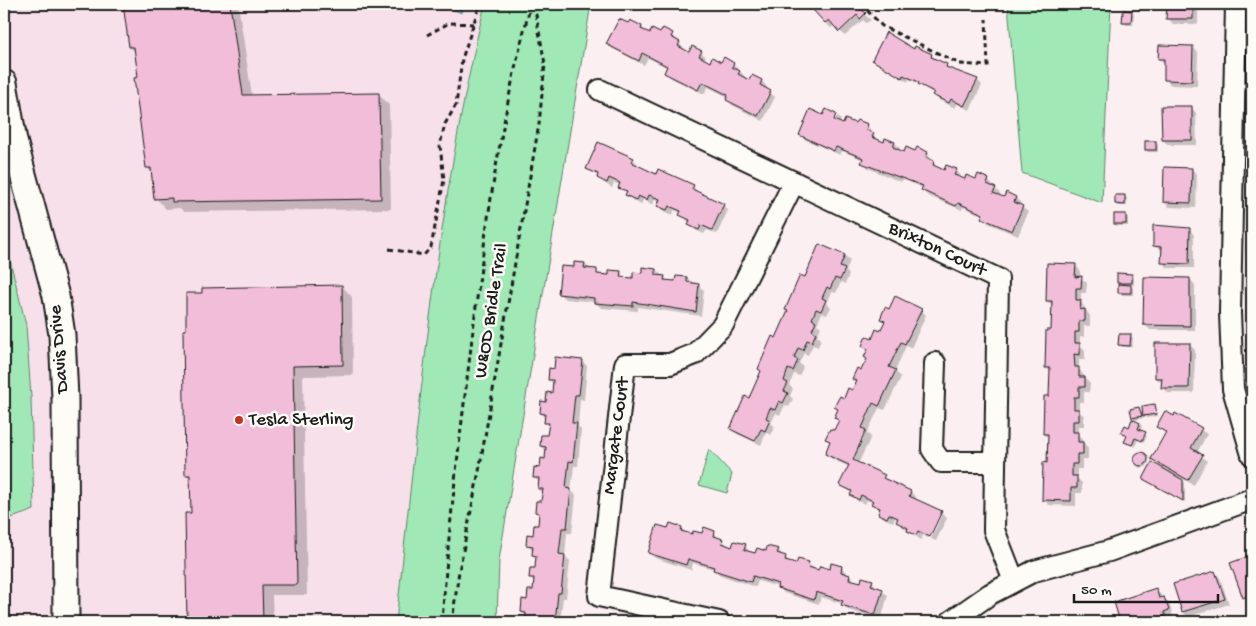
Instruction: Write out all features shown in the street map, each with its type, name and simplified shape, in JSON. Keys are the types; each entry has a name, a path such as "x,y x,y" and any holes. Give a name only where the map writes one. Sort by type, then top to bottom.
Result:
{"main road":[{"name":"Davis Drive","path":"4,83 14,140 56,296 62,335 65,417 66,622"}],"street":[{"path":"1236,4 1230,313 1233,389 1252,456"},
{"name":"Brixton Court","path":"600,90 998,279 994,530 1014,581"},
{"name":"Margate Court","path":"719,622 598,596 625,364 670,364 695,354 723,326 794,182"},
{"path":"936,363 932,449 940,462 995,462"},
{"path":"950,622 990,594 1034,571 1108,551 1252,499"}],"path":[{"path":"389,249 424,255 431,247 444,180 440,145 445,124 456,105 462,60 480,4"},
{"path":"442,622 448,535 481,259 518,51 532,4"},
{"name":"W&OD Bridle Trail","path":"452,622 459,571 538,124 545,64 532,4"},
{"path":"862,4 882,26 960,64 988,66 986,19"},
{"path":"427,35 449,23 475,24"}],"shaded area":[{"path":"7,4 485,4 472,56 440,239 396,622 75,622 76,390 13,104 6,42"},
{"path":"4,83 45,255 66,622 4,622 4,514 9,518 34,510 31,397 26,325 4,236"}],"green space":[{"path":"485,4 591,4 499,560 497,622 396,622 421,389 441,234 468,80"},
{"path":"1008,4 1111,4 1102,203 1022,173"},
{"path":"4,236 26,325 31,397 34,510 9,519 4,514"},
{"path":"709,449 732,474 727,493 699,485"}],"water":[{"path":"442,4 463,4 461,13"}],"building":[{"path":"123,4 230,4 243,95 379,93 381,199 172,202 172,198 154,199 151,168 146,168 134,78 138,77 134,47 129,47"},
{"path":"812,4 854,4 866,13 860,19 857,15 839,32 829,20 825,23 813,10 815,7"},
{"path":"1167,4 1193,4 1193,19 1166,19"},
{"path":"1123,10 1132,11 1131,23 1122,23"},
{"path":"619,19 628,23 630,20 642,26 641,29 650,33 652,29 660,33 663,28 673,33 671,37 680,42 678,46 689,52 692,46 702,51 699,56 710,62 712,57 721,62 724,57 734,63 732,67 740,71 738,74 749,80 752,75 762,80 760,85 771,91 758,116 726,100 728,95 702,82 698,90 664,73 667,66 642,53 639,61 606,44"},
{"path":"886,32 914,49 915,46 932,54 931,57 947,64 946,67 978,79 964,106 951,99 949,103 932,95 934,92 918,84 919,82 903,75 902,78 872,60"},
{"path":"1159,45 1193,46 1192,81 1164,80 1164,59 1158,59"},
{"path":"1161,106 1192,106 1192,140 1162,140"},
{"path":"810,109 823,115 826,109 836,114 834,120 843,124 845,119 855,123 857,120 868,124 866,130 874,133 872,137 884,142 885,138 895,142 893,147 904,152 906,147 915,151 917,147 928,152 926,157 934,161 933,165 944,170 946,165 957,169 954,175 965,179 966,175 976,179 978,174 989,179 987,184 996,188 993,193 1004,197 1006,192 1016,197 1014,202 1023,206 1012,231 981,218 983,214 958,203 956,206 921,190 923,186 861,163 863,158 836,147 834,151 799,135"},
{"path":"1145,141 1156,141 1156,150 1145,150"},
{"path":"598,142 634,158 631,162 656,174 658,169 694,185 692,189 724,204 712,230 701,225 699,230 688,225 690,220 679,215 681,211 669,206 667,210 657,206 660,199 649,195 647,200 638,196 636,200 625,195 627,191 618,188 620,183 609,178 607,183 597,178 598,174 586,169"},
{"path":"1164,167 1192,168 1191,203 1163,202"},
{"path":"1115,195 1125,195 1125,205 1115,204"},
{"path":"1114,214 1126,214 1126,224 1114,224"},
{"path":"1153,225 1190,228 1189,264 1161,263 1162,247 1153,246"},
{"path":"819,244 845,255 840,267 845,269 840,280 835,278 830,289 827,287 822,298 826,300 821,311 816,309 812,319 816,321 812,330 816,333 812,342 807,340 803,350 798,348 794,358 798,360 793,371 788,369 784,381 788,383 784,391 788,393 783,403 779,401 775,410 770,408 766,418 770,420 765,431 761,429 755,441 730,429 745,396 749,398 761,371 758,369 772,336 776,338 788,311 785,310 800,275 805,277"},
{"path":"574,262 585,263 584,268 597,269 597,274 609,275 609,270 621,271 620,277 633,278 633,272 642,273 642,267 656,269 656,275 665,276 664,280 675,281 676,276 687,277 687,282 699,284 696,312 633,302 633,306 594,303 594,298 558,294 561,266 574,267"},
{"path":"1047,263 1076,264 1075,277 1082,276 1081,288 1076,288 1076,300 1081,300 1080,310 1085,309 1085,321 1079,321 1079,332 1075,332 1075,343 1080,343 1080,355 1074,354 1075,367 1079,367 1079,377 1085,377 1085,387 1079,387 1079,397 1074,397 1074,409 1079,409 1079,421 1073,421 1073,432 1078,432 1078,442 1083,442 1083,454 1077,454 1077,464 1072,464 1072,476 1077,476 1077,488 1071,488 1071,501 1042,500 1043,462 1047,463 1048,434 1043,434 1044,396 1049,396 1050,368 1045,368 1046,330 1051,330 1052,301 1046,301"},
{"path":"1117,273 1132,274 1132,283 1117,283"},
{"path":"1144,277 1190,278 1190,326 1143,325"},
{"path":"1118,284 1131,285 1131,293 1118,293"},
{"name":"Tesla Sterling","path":"342,285 343,365 293,366 297,585 262,585 263,622 187,622 185,513 191,513 190,475 185,475 183,330 186,330 186,293 202,293 202,288"},
{"path":"895,296 922,309 905,344 901,342 889,367 896,370 879,406 873,403 862,428 866,430 853,460 885,475 883,478 911,491 909,496 942,511 930,537 918,531 916,535 907,531 908,528 896,522 898,518 889,514 887,518 878,514 880,508 871,504 873,501 861,495 859,500 850,495 852,491 839,485 849,465 825,454 830,441 825,439 830,429 834,430 839,420 834,418 838,409 834,407 840,396 844,398 848,388 852,390 857,381 852,379 857,368 861,370 867,359 864,357 868,349 862,346 866,336 872,339 876,329 880,331 885,321 880,319 885,307 889,309"},
{"path":"1119,334 1131,334 1130,346 1118,345"},
{"path":"1155,343 1190,343 1189,388 1161,388 1162,378 1155,378"},
{"path":"555,357 583,360 579,395 575,395 572,423 577,423 573,462 569,461 566,488 571,489 567,528 562,528 559,554 565,555 561,593 558,593 555,622 526,622 526,613 521,612 522,599 527,600 528,590 533,590 534,578 529,578 530,568 535,568 536,556 532,555 533,546 526,545 527,534 533,535 534,525 538,525 539,513 535,512 536,501 541,501 543,489 538,489 539,478 533,478 534,467 540,468 541,458 545,459 546,447 540,446 541,435 547,435 549,423 544,423 545,414 540,413 541,401 546,402 547,392 552,393 553,380 548,380 549,368 554,369"},
{"path":"1155,404 1157,414 1143,416 1142,406"},
{"path":"1139,407 1142,416 1132,418 1130,409"},
{"path":"1165,411 1174,416 1175,413 1202,428 1191,448 1203,455 1188,480 1151,459 1166,432 1156,427"},
{"path":"1132,419 1140,423 1138,429 1146,432 1142,441 1135,438 1132,445 1124,442 1127,436 1121,433 1125,425 1129,427"},
{"path":"1141,452 1146,454 1148,459 1146,464 1141,466 1136,464 1134,459 1136,454"},
{"path":"1152,462 1183,480 1183,501 1143,479"},
{"path":"670,523 682,527 681,531 692,534 693,531 702,533 704,527 715,531 714,536 723,539 722,543 732,547 734,541 746,544 744,550 755,553 757,548 766,551 767,546 779,549 777,553 786,556 785,561 796,564 798,559 809,562 808,567 818,570 820,566 830,569 831,563 842,566 841,572 850,575 849,579 861,582 862,577 873,580 871,585 883,589 875,615 841,605 843,601 816,592 814,600 777,588 778,584 753,576 751,582 713,570 714,567 688,559 686,565 648,553 657,525 668,528"},
{"path":"1252,555 1252,594 1243,598 1230,563"},
{"path":"1215,571 1225,599 1182,612 1173,584"},
{"path":"1156,588 1159,598 1164,597 1169,610 1164,612 1166,616 1145,622 1120,622 1114,602"}],"place":[{"name":"Tesla Sterling","path":"239,420"}]}
